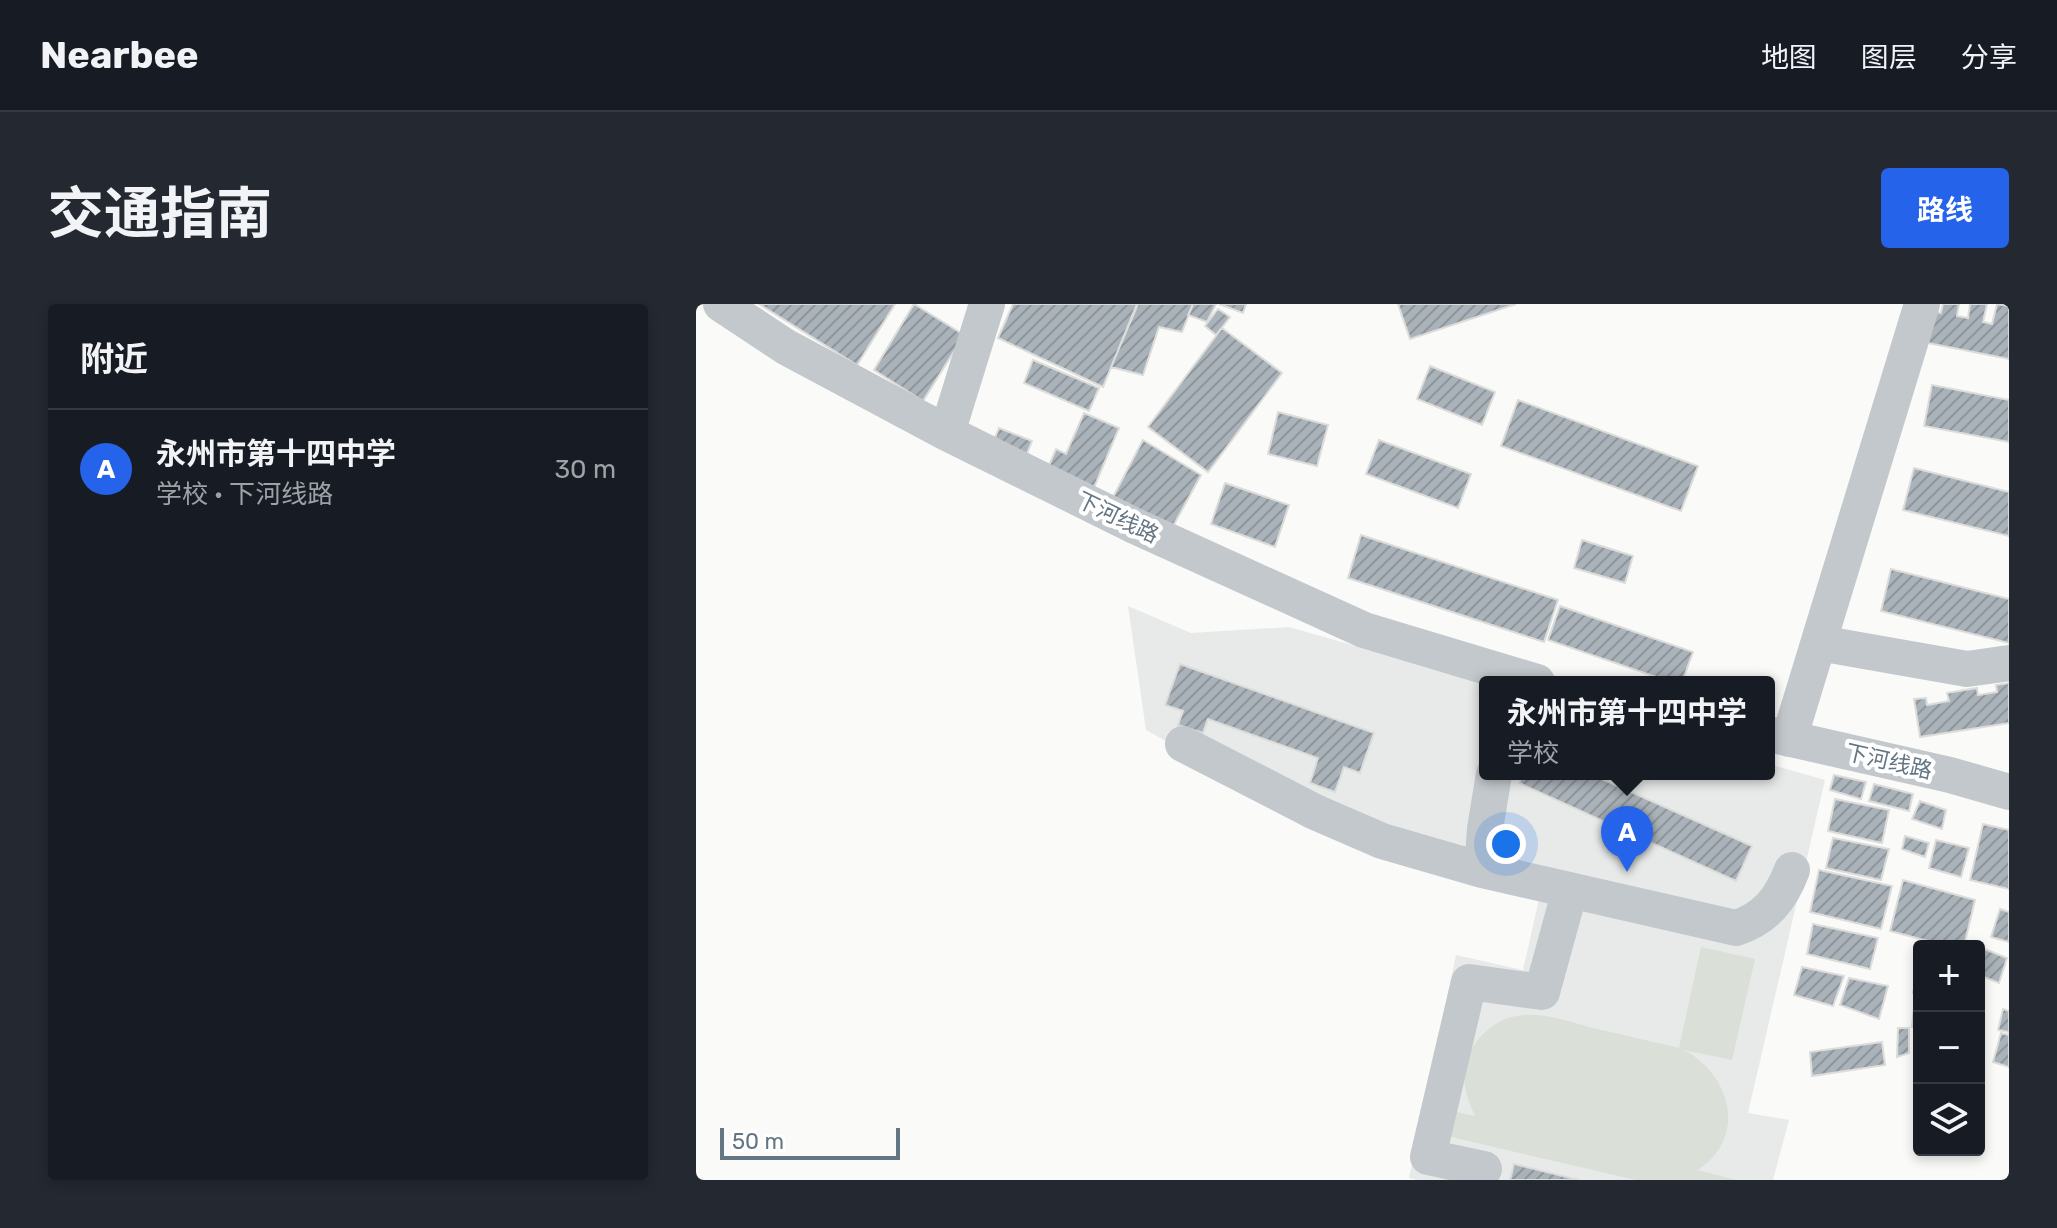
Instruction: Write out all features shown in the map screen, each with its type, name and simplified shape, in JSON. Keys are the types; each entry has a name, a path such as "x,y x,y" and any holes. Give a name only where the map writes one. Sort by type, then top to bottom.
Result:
{"street":[{"name":"下河线路","path":"721,304 786,347 947,433 1135,526 1364,630 1506,676"},
{"path":"947,433 987,304"},
{"path":"1779,736 1819,643 1922,304"},
{"path":"1819,643 1967,669 2009,663"},
{"name":"下河线路","path":"1779,736 1950,775 2009,792"},
{"path":"1183,744 1315,812 1382,841 1482,870 1736,928 1753,922 1772,908 1792,870"},
{"path":"1482,870 1493,780"},
{"path":"1484,1169 1428,1157 1469,982 1542,992 1570,890"}],"shaded area":[{"path":"1128,606 1191,633 1289,627 1479,681 1479,780 1775,780 1775,766 1825,780 1748,1113 1789,1120 1773,1180 1409,1178 1456,955 1523,970 1540,895 1360,850 1146,730"},
{"path":"1701,947 1755,959 1732,1060 1684,1050 1713,1075 1727,1107 1728,1124 1723,1141 1698,1170 1736,1180 1636,1180 1447,1136 1452,1111 1475,1116 1466,1090 1466,1064 1481,1036 1504,1020 1526,1015 1544,1016 1679,1048"}],"building":[{"path":"759,304 895,304 857,365"},
{"path":"914,304 964,335 923,401 874,370"},
{"path":"1013,304 1137,304 1103,387 998,338"},
{"path":"1138,304 1193,304 1182,332 1159,327 1143,375 1111,367"},
{"path":"1193,304 1216,304 1207,322 1188,315"},
{"path":"1219,304 1246,304 1243,313"},
{"path":"1398,304 1516,304 1410,339"},
{"path":"1943,304 1959,304 1957,316 1968,318 1970,304 1987,304 1983,322 1992,324 1997,304 2009,306 2009,359 1928,343 1934,312 1941,313"},
{"path":"1218,309 1230,317 1216,335 1205,326"},
{"path":"1222,328 1282,373 1208,472 1148,427"},
{"path":"1033,360 1099,388 1089,411 1024,383"},
{"path":"1430,366 1495,392 1482,425 1417,399"},
{"path":"1932,385 2009,400 2009,442 1924,426"},
{"path":"1518,400 1698,466 1681,511 1501,446"},
{"path":"1278,412 1328,425 1317,466 1268,454"},
{"path":"1084,413 1119,428 1093,490 1047,470 1056,449 1066,454"},
{"path":"999,428 1032,441 1024,461 991,447"},
{"path":"1143,440 1201,475 1172,528 1112,499"},
{"path":"1379,440 1471,474 1458,508 1366,474"},
{"path":"1914,468 2009,492 2009,536 1903,510"},
{"path":"1225,483 1289,505 1275,547 1211,524"},
{"path":"1361,535 1558,600 1544,642 1348,578"},
{"path":"1582,540 1633,556 1625,583 1574,568"},
{"path":"1891,569 2009,599 2009,643 1881,611"},
{"path":"1560,606 1693,652 1684,676 1653,676 1548,640"},
{"path":"1180,664 1374,733 1360,773 1344,767 1335,792 1310,783 1318,758 1208,719 1203,733 1178,725 1183,711 1165,705"},
{"path":"2009,683 2009,723 1920,737 1914,699 1926,698 1927,705 1949,701 1947,693 1977,688 1978,695 1997,692 1996,685"},
{"path":"1834,775 1866,782 1861,799 1830,790"},
{"path":"1520,780 1604,780 1752,846 1736,881 1519,783"},
{"path":"1874,784 1913,794 1909,811 1869,801"},
{"path":"1835,799 1889,810 1882,843 1828,831"},
{"path":"1920,801 1946,810 1942,829 1912,819"},
{"path":"1983,824 2009,830 2009,889 1970,880"},
{"path":"1905,836 1929,843 1925,857 1902,849"},
{"path":"1833,838 1889,849 1881,880 1826,868"},
{"path":"1936,840 1969,848 1961,877 1929,868"},
{"path":"1819,870 1892,886 1881,929 1810,912"},
{"path":"1903,880 1975,900 1965,940 1924,940 1890,931"},
{"path":"2000,909 2009,912 2009,942 1991,937"},
{"path":"1813,924 1878,938 1870,969 1807,954"},
{"path":"1985,949 2007,958 1999,983 1985,977"},
{"path":"1802,967 1844,976 1833,1006 1794,995"},
{"path":"1849,978 1888,986 1879,1019 1840,1005"},
{"path":"2003,1009 2009,1011 2009,1032 1998,1030"},
{"path":"1898,1028 1909,1028 1909,1053 1897,1057"},
{"path":"2001,1033 2009,1035 2009,1067 1993,1062"},
{"path":"1882,1042 1885,1065 1812,1076 1810,1052"},
{"path":"1514,1164 1579,1180 1510,1180"}],"place":[{"name":"永州市第十四中学","path":"1627,872"}]}
